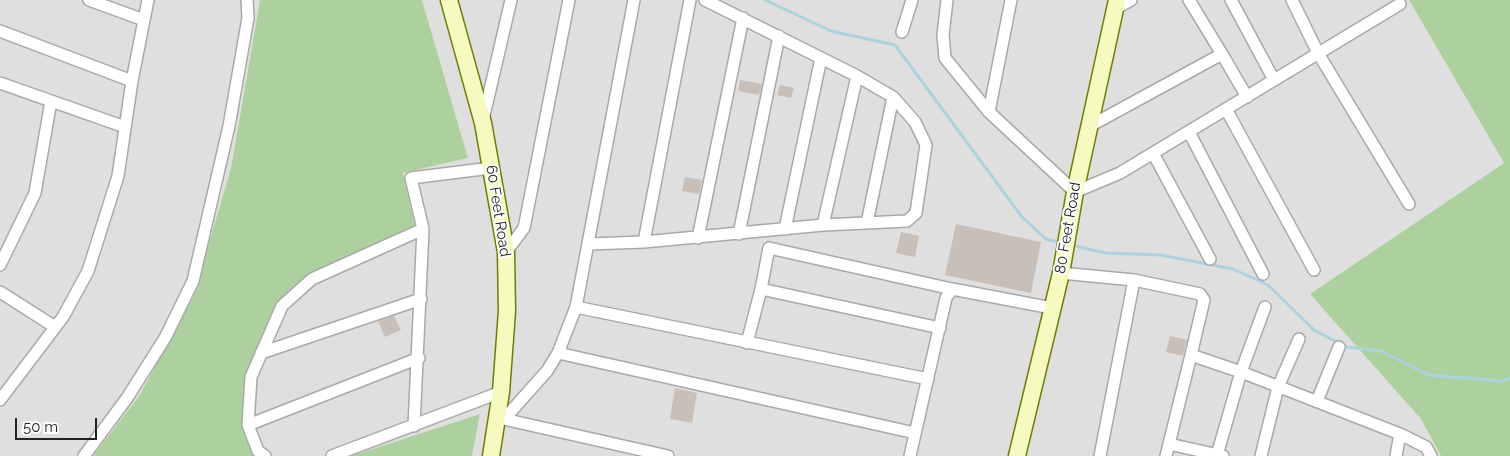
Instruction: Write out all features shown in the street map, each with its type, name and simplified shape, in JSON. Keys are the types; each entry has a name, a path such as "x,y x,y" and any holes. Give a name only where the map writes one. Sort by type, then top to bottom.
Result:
{"street":[{"path":"89,0 144,20"},
{"path":"2,392 55,327 88,271 118,176 132,81 148,0"},
{"path":"84,456 127,398 165,338 193,281 229,126 248,18 247,0"},
{"name":"60 Feet Road","path":"449,0 483,123 506,252 507,312 501,418 491,456"},
{"path":"483,123 511,0"},
{"path":"506,252 524,228 569,0"},
{"path":"501,418 547,371 558,354 576,306 634,0"},
{"path":"644,242 690,0"},
{"path":"589,244 698,238 823,225 907,221 916,213 926,145 915,122 893,97 857,76 705,0"},
{"path":"902,32 912,0"},
{"path":"947,0 943,35 945,58 989,112 1075,192 1120,173 1400,4"},
{"path":"989,112 1012,0"},
{"path":"1116,5 1131,0"},
{"path":"1190,0 1247,97"},
{"path":"1231,0 1274,80"},
{"path":"1292,0 1318,53 1409,204"},
{"name":"80 Feet Road","path":"1017,456 1061,273 1088,127 1116,5"},
{"path":"698,238 743,18"},
{"path":"0,31 132,81"},
{"path":"739,234 779,36"},
{"path":"1088,127 1222,54"},
{"path":"785,229 821,58"},
{"path":"823,225 857,76"},
{"path":"0,84 125,126"},
{"path":"867,223 893,97"},
{"path":"0,265 35,193 51,101"},
{"path":"1226,109 1314,270"},
{"path":"1189,132 1263,274"},
{"path":"1153,153 1210,259"},
{"path":"414,426 419,358 423,229 411,178 491,168"},
{"path":"265,456 258,451 248,425 251,377 282,306 312,279 423,229"},
{"path":"747,342 761,289 769,248 952,289 1052,308"},
{"path":"1061,273 1134,280 1200,294 1204,300 1166,456"},
{"path":"1100,456 1134,280"},
{"path":"761,289 940,328"},
{"path":"910,456 946,298 952,289"},
{"path":"0,292 55,327"},
{"path":"261,353 421,299"},
{"path":"576,306 928,379"},
{"path":"1169,444 1220,455 1241,372 1265,307"},
{"path":"1261,456 1278,387 1299,340"},
{"path":"1318,401 1339,347"},
{"path":"558,354 915,433"},
{"path":"1191,355 1318,401 1400,434 1426,447 1431,456"},
{"path":"248,425 419,358"},
{"path":"332,456 501,392"},
{"path":"501,418 668,456"},
{"path":"1396,456 1400,434"}],"shaded area":[{"path":"0,0 260,0 231,168 193,297 139,396 93,456 0,456"},
{"path":"422,0 1409,0 1504,163 1310,294 1421,419 1441,456 472,456 480,414 351,456 257,456 244,411 278,306 403,173 468,158"}],"green space":[{"path":"260,0 422,0 468,158 403,173 415,227 308,278 278,306 247,385 257,456 93,456 139,396 193,297 231,168"},
{"path":"1409,0 1510,0 1510,456 1441,456 1421,419 1310,294 1504,163"},
{"path":"480,414 472,456 351,456"}],"building":[{"path":"740,80 762,84 759,95 738,91"},
{"path":"780,85 794,88 791,98 777,95"},
{"path":"685,177 702,180 699,194 682,191"},
{"path":"956,224 1041,242 1031,293 945,275"},
{"path":"901,232 919,236 915,257 896,253"},
{"path":"394,316 401,330 385,337 378,321"},
{"path":"1170,336 1187,340 1183,356 1166,352"},
{"path":"675,388 697,393 692,423 670,419"}],"waterway":[{"path":"765,0 831,31 895,45 1022,217 1046,239 1062,243"},
{"path":"1071,245 1106,253 1161,255 1233,269 1268,285 1314,330 1347,347 1381,351 1428,375 1502,381 1510,378"}]}
